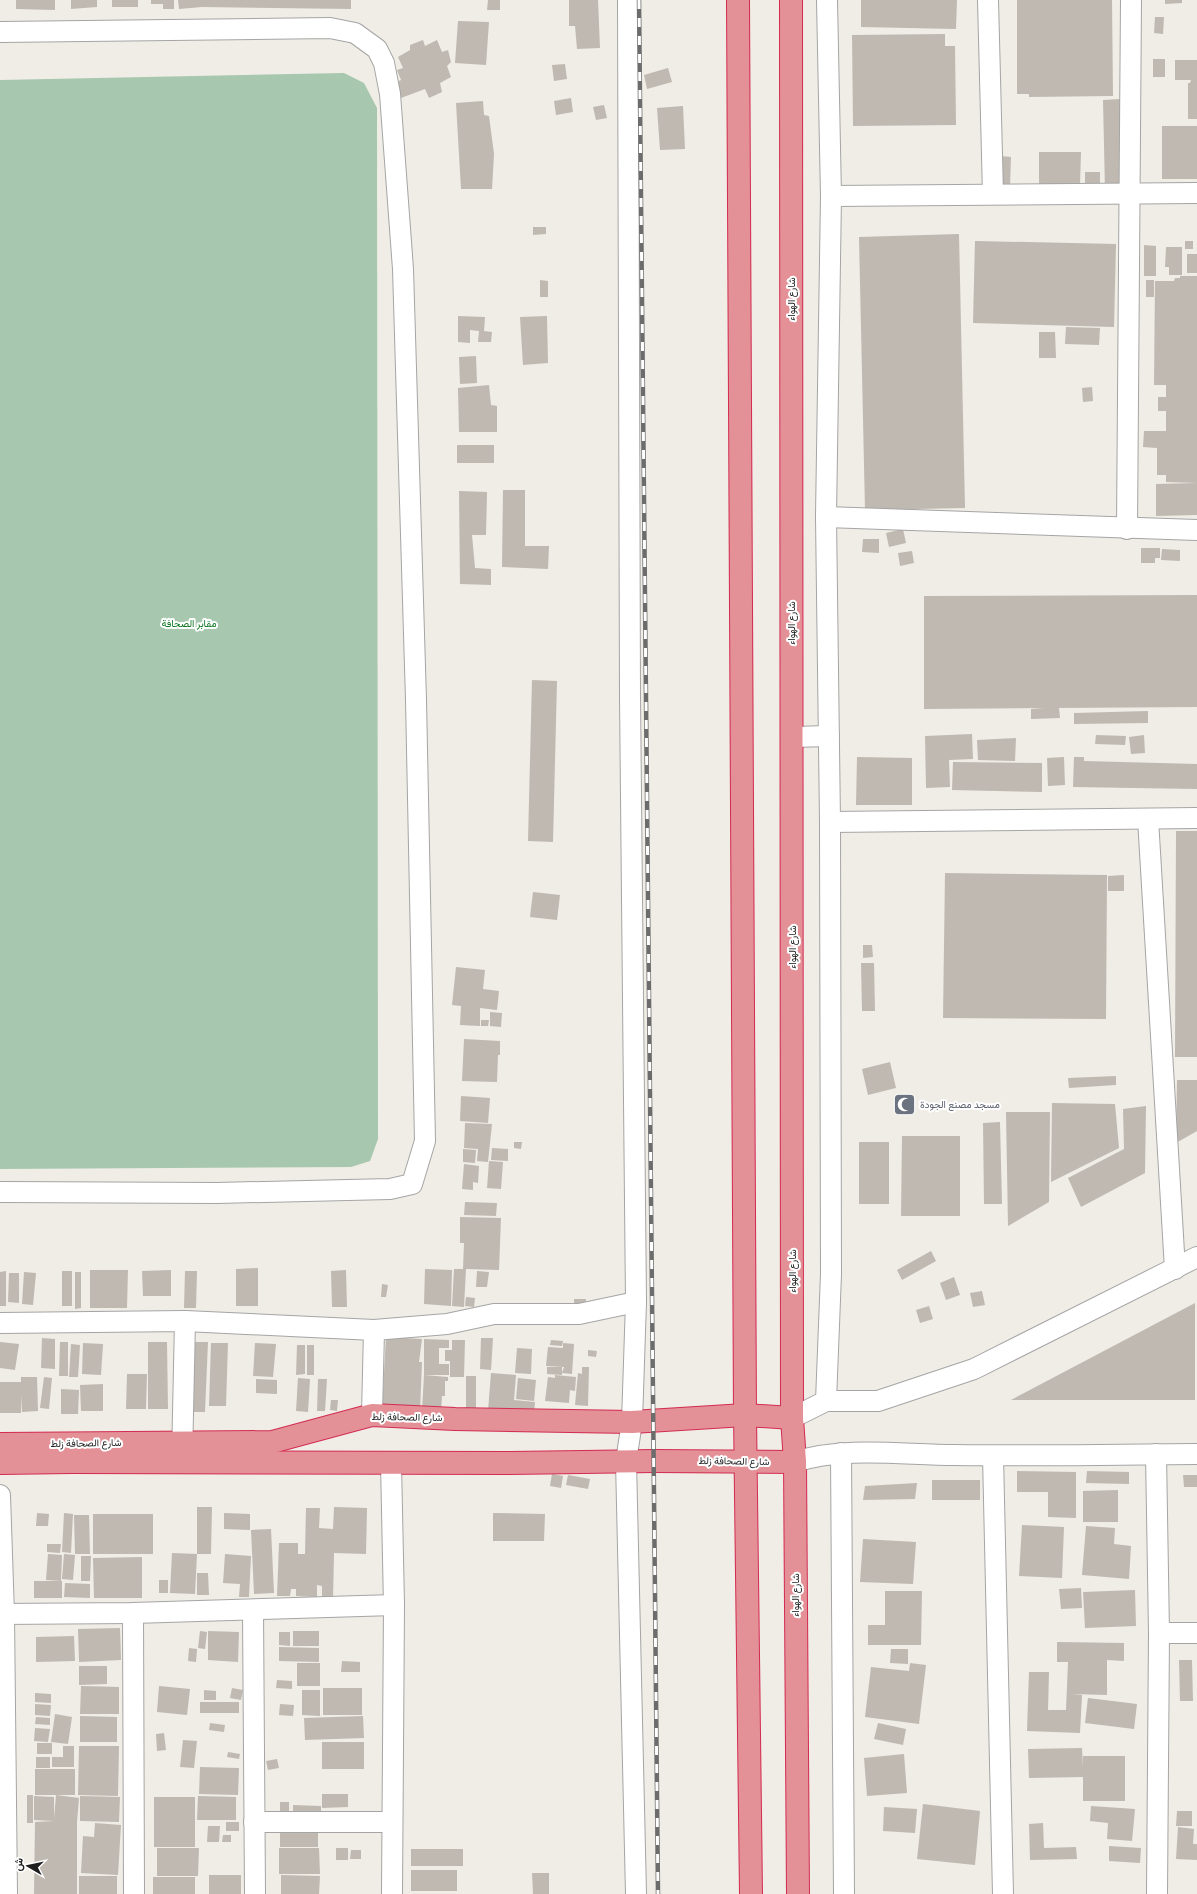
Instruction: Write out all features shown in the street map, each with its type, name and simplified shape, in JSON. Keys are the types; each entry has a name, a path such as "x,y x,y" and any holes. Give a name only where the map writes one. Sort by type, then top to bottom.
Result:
{"highway":[{"path":"738,0 745,1415 747,1461 751,1894"},
{"name":"شارع الهواء","path":"791,0 793,737 792,1418 795,1462 798,1894"},
{"name":"شارع الصحافة زلط","path":"0,1463 182,1453 272,1442 372,1415 455,1419 632,1422 745,1415 792,1418"},
{"name":"شارع الصحافة زلط","path":"0,1444 391,1463 626,1461 795,1462"}],"street":[{"path":"628,0 630,688 636,1302 632,1422 626,1461 636,1894"},
{"path":"826,1401 831,1274 830,822 826,518 831,196 827,0"},
{"path":"988,0 993,194"},
{"path":"1127,529 1131,0"},
{"path":"0,32 330,28 355,34 377,49 384,63 390,94 403,269 416,708 425,1141 412,1184 390,1189 217,1193 0,1192"},
{"path":"831,196 1197,193"},
{"path":"826,518 1127,529 1197,530"},
{"path":"793,737 829,736"},
{"path":"830,822 1197,818"},
{"path":"1148,819 1175,1269"},
{"path":"792,1418 826,1401 878,1401 974,1369 1197,1257"},
{"path":"0,1323 185,1321 374,1330 447,1324 494,1314 579,1314 636,1302"},
{"path":"182,1453 185,1321"},
{"path":"372,1415 374,1330"},
{"path":"795,1462 809,1458 841,1453 994,1456 1197,1454"},
{"path":"841,1453 844,1894"},
{"path":"1156,1454 1159,1634 1157,1894"},
{"path":"994,1456 1003,1894"},
{"path":"391,1463 394,1605 392,1894"},
{"path":"0,1495 7,1894"},
{"path":"2,1614 133,1613 394,1605"},
{"path":"253,1610 255,1894"},
{"path":"133,1613 134,1894"},
{"path":"1159,1634 1197,1633"},
{"path":"254,1822 392,1822"}],"green space":[{"name":"مقابر الصحافة","path":"344,73 364,83 377,108 378,1139 370,1161 351,1167 0,1169 0,80"}],"building":[{"path":"16,0 55,0 55,10 16,9"},
{"path":"71,0 97,0 97,7 71,9"},
{"path":"112,0 138,0 138,7 112,7"},
{"path":"151,0 174,0 174,9 163,9 163,4 151,4"},
{"path":"178,0 351,0 351,9 202,7 179,9"},
{"path":"488,0 500,0 500,10 487,10"},
{"path":"569,0 598,0 600,48 577,49 575,26 569,26"},
{"path":"861,0 957,0 956,29 861,27"},
{"path":"1017,0 1112,0 1113,96 1029,97 1029,94 1017,94"},
{"path":"1165,0 1182,0 1182,3 1165,4"},
{"path":"1155,17 1164,17 1163,34 1154,33"},
{"path":"458,21 489,22 486,65 455,63"},
{"path":"945,34 945,46 955,46 956,125 853,126 852,35"},
{"path":"423,40 425,46 437,40 442,52 448,50 451,62 447,66 451,77 440,83 442,92 429,98 425,89 401,98 397,82 401,80 397,70 403,68 398,57 410,50 410,45"},
{"path":"1153,59 1165,59 1165,77 1153,77"},
{"path":"1175,60 1197,60 1197,119 1188,119 1188,83 1190,83 1191,80 1175,80"},
{"path":"565,64 567,79 554,81 552,65"},
{"path":"668,68 672,82 647,89 644,75"},
{"path":"571,98 573,112 556,115 554,101"},
{"path":"1120,99 1122,190 1105,191 1103,100"},
{"path":"483,101 484,115 489,116 494,154 492,189 461,189 456,103"},
{"path":"604,105 607,118 596,120 593,107"},
{"path":"683,106 685,149 660,150 657,108"},
{"path":"1162,126 1197,126 1197,179 1162,179"},
{"path":"1039,152 1081,152 1080,185 1039,185"},
{"path":"1001,156 1011,157 1010,187 1001,187"},
{"path":"1085,172 1100,172 1100,187 1085,187"},
{"path":"533,227 546,227 546,234 533,235"},
{"path":"959,234 965,508 865,510 859,237"},
{"path":"975,241 1116,244 1114,327 973,323"},
{"path":"1185,241 1193,241 1193,249 1185,249"},
{"path":"1144,245 1156,246 1156,276 1144,276"},
{"path":"1166,247 1182,247 1182,275 1169,275 1169,267 1165,267"},
{"path":"1187,254 1197,254 1197,273 1187,273"},
{"path":"1180,276 1197,276 1197,483 1166,482 1166,475 1157,475 1157,448 1143,447 1144,431 1166,431 1166,411 1158,411 1158,397 1166,397 1166,385 1154,385 1155,281 1174,281 1175,278 1180,278"},
{"path":"540,280 548,281 548,297 540,297"},
{"path":"1146,280 1154,280 1154,297 1146,297"},
{"path":"458,316 485,317 484,331 492,332 491,342 478,342 479,331 470,330 470,343 458,342"},
{"path":"547,316 548,363 523,365 520,317"},
{"path":"1066,327 1100,328 1099,345 1065,344"},
{"path":"1039,332 1055,332 1056,358 1039,358"},
{"path":"476,356 477,383 460,384 459,357"},
{"path":"489,385 491,405 497,406 497,432 459,432 458,388"},
{"path":"1092,387 1093,401 1083,402 1082,388"},
{"path":"457,445 494,445 494,463 457,463"},
{"path":"1197,483 1197,515 1156,516 1156,484"},
{"path":"503,490 525,490 525,546 549,546 548,569 502,567"},
{"path":"459,491 487,492 486,535 472,535 475,568 491,569 491,585 460,584"},
{"path":"903,529 906,543 889,547 886,533"},
{"path":"863,539 879,539 879,553 862,552"},
{"path":"1141,548 1160,548 1160,558 1155,558 1155,563 1141,563"},
{"path":"1162,549 1180,550 1180,561 1161,560"},
{"path":"912,551 914,563 900,566 898,553"},
{"path":"1197,595 1197,707 1059,708 1060,718 1031,719 1031,709 1044,708 924,709 924,596"},
{"path":"532,680 557,681 553,842 528,841"},
{"path":"1148,711 1148,723 1074,724 1074,713"},
{"path":"972,734 973,759 949,760 950,787 926,788 925,736"},
{"path":"1096,735 1126,736 1125,745 1095,744"},
{"path":"1144,735 1145,753 1131,754 1129,737"},
{"path":"1016,738 1015,761 978,760 977,740"},
{"path":"857,757 912,758 912,805 856,805"},
{"path":"1064,757 1065,785 1048,786 1047,758"},
{"path":"1074,757 1084,757 1084,761 1197,764 1197,789 1073,787"},
{"path":"953,762 1042,763 1042,792 952,790"},
{"path":"1176,831 1197,831 1197,1057 1175,1057"},
{"path":"945,873 1107,875 1106,1019 943,1018"},
{"path":"1124,875 1124,891 1108,891 1108,876"},
{"path":"533,892 560,895 557,920 530,917"},
{"path":"863,945 872,945 873,957 863,958"},
{"path":"861,963 874,963 875,1011 862,1011"},
{"path":"456,967 485,970 483,989 499,991 497,1010 480,1008 480,1026 460,1025 461,1006 452,1005"},
{"path":"490,1012 502,1013 501,1027 490,1026"},
{"path":"481,1020 489,1020 488,1026 481,1026"},
{"path":"464,1039 500,1041 497,1082 462,1081"},
{"path":"890,1062 896,1088 868,1095 862,1069"},
{"path":"1116,1076 1116,1085 1069,1088 1068,1078"},
{"path":"1177,1080 1197,1080 1197,1131 1176,1143"},
{"path":"461,1096 490,1098 488,1123 460,1121"},
{"path":"1052,1103 1115,1104 1119,1148 1051,1182"},
{"path":"1146,1106 1145,1173 1081,1207 1068,1178 1124,1149 1123,1109"},
{"path":"1006,1112 1050,1112 1049,1202 1008,1226"},
{"path":"1000,1122 1002,1204 984,1204 983,1123"},
{"path":"465,1123 492,1124 488,1162 477,1161 478,1149 464,1148"},
{"path":"902,1136 960,1136 960,1216 901,1216"},
{"path":"514,1142 522,1142 521,1149 514,1148"},
{"path":"859,1142 889,1142 889,1204 859,1204"},
{"path":"492,1148 508,1149 508,1161 491,1160"},
{"path":"463,1149 476,1150 475,1163 463,1162"},
{"path":"489,1161 503,1162 501,1189 487,1188"},
{"path":"464,1164 479,1166 478,1183 473,1182 473,1190 462,1189"},
{"path":"465,1202 497,1203 496,1216 464,1215"},
{"path":"460,1217 501,1218 499,1270 466,1269 464,1307 452,1306 454,1269 463,1269 464,1243 460,1243"},
{"path":"931,1251 936,1261 902,1280 897,1270"},
{"path":"258,1268 258,1306 236,1306 236,1269"},
{"path":"425,1269 452,1270 451,1306 424,1304"},
{"path":"90,1270 128,1270 127,1308 90,1308"},
{"path":"171,1270 171,1296 143,1296 142,1271"},
{"path":"346,1270 347,1307 332,1307 331,1271"},
{"path":"6,1271 6,1306 0,1306 0,1272"},
{"path":"62,1271 72,1271 72,1306 62,1306"},
{"path":"185,1271 197,1271 196,1308 184,1308"},
{"path":"477,1271 489,1272 487,1287 476,1287"},
{"path":"24,1272 36,1273 33,1305 22,1304"},
{"path":"75,1272 81,1272 81,1308 75,1309"},
{"path":"9,1273 19,1273 19,1303 8,1302"},
{"path":"954,1277 960,1295 946,1300 940,1283"},
{"path":"382,1284 388,1285 386,1297 381,1297"},
{"path":"982,1291 985,1305 973,1307 970,1293"},
{"path":"466,1297 475,1298 474,1307 465,1306"},
{"path":"574,1299 586,1299 585,1311 574,1310"},
{"path":"1195,1303 1195,1400 1011,1400"},
{"path":"929,1306 933,1319 920,1323 916,1310"},
{"path":"386,1337 422,1339 419,1362 422,1362 420,1412 382,1410"},
{"path":"42,1338 55,1339 55,1369 41,1368"},
{"path":"481,1338 493,1338 491,1370 480,1369"},
{"path":"424,1339 449,1340 449,1348 439,1348 439,1364 449,1364 449,1375 424,1375"},
{"path":"452,1340 465,1340 464,1377 450,1377 450,1361 445,1361 445,1350 452,1350"},
{"path":"551,1340 563,1341 562,1346 550,1345"},
{"path":"0,1342 19,1344 15,1370 0,1368"},
{"path":"60,1342 68,1342 68,1376 59,1376"},
{"path":"148,1342 167,1342 168,1409 148,1409"},
{"path":"190,1342 208,1342 205,1412 188,1412"},
{"path":"83,1343 103,1344 101,1375 82,1374"},
{"path":"211,1343 228,1343 226,1406 209,1406"},
{"path":"255,1343 276,1344 273,1377 253,1376"},
{"path":"563,1343 574,1344 572,1374 562,1373 564,1367 546,1366 548,1347 563,1348"},
{"path":"71,1344 80,1345 78,1377 69,1377"},
{"path":"297,1345 305,1345 305,1374 296,1375"},
{"path":"307,1345 314,1345 314,1375 307,1375"},
{"path":"517,1348 532,1349 531,1374 515,1373"},
{"path":"588,1350 597,1351 596,1357 588,1356"},
{"path":"547,1367 562,1367 562,1375 547,1374"},
{"path":"582,1367 589,1367 588,1406 575,1405 578,1373 582,1374"},
{"path":"491,1373 516,1375 514,1400 535,1402 534,1414 488,1411"},
{"path":"127,1374 147,1374 146,1409 126,1409"},
{"path":"424,1375 448,1377 448,1381 445,1381 445,1396 442,1396 441,1412 422,1410"},
{"path":"555,1375 576,1377 575,1391 570,1390 569,1403 545,1401 548,1377 555,1378"},
{"path":"466,1376 476,1376 476,1411 466,1410"},
{"path":"21,1377 37,1377 38,1411 22,1412 21,1394 21,1413 0,1413 0,1382 21,1382"},
{"path":"44,1377 52,1378 49,1409 40,1408"},
{"path":"298,1378 310,1379 308,1412 296,1411"},
{"path":"518,1378 536,1380 534,1401 516,1399"},
{"path":"256,1379 277,1380 277,1394 256,1393"},
{"path":"318,1379 327,1379 325,1411 317,1411"},
{"path":"103,1384 103,1411 81,1411 80,1385"},
{"path":"61,1389 79,1390 78,1414 61,1414"},
{"path":"331,1400 338,1400 337,1411 330,1410"},
{"path":"1017,1471 1076,1472 1076,1518 1048,1517 1048,1492 1017,1492"},
{"path":"1087,1471 1129,1472 1129,1484 1086,1483"},
{"path":"552,1474 563,1476 561,1488 550,1486"},
{"path":"568,1475 590,1479 588,1489 566,1485"},
{"path":"1183,1475 1197,1475 1197,1487 1184,1487"},
{"path":"932,1480 980,1480 980,1500 932,1500"},
{"path":"917,1483 915,1499 863,1500 865,1486"},
{"path":"1118,1490 1118,1522 1083,1522 1083,1491"},
{"path":"197,1507 212,1507 211,1554 197,1554"},
{"path":"334,1507 367,1508 366,1554 334,1553 333,1598 322,1597 322,1586 317,1585 317,1597 296,1596 296,1589 291,1589 290,1596 277,1596 279,1543 298,1543 298,1554 305,1554 306,1508 320,1508 319,1528 333,1529"},
{"path":"37,1513 49,1514 48,1526 36,1526"},
{"path":"64,1513 73,1514 71,1553 62,1552"},
{"path":"224,1513 250,1514 250,1530 224,1529"},
{"path":"493,1513 545,1514 544,1541 493,1541"},
{"path":"93,1514 153,1514 153,1554 93,1554"},
{"path":"74,1515 89,1515 90,1554 75,1554"},
{"path":"1022,1525 1064,1527 1062,1578 1019,1576"},
{"path":"1086,1526 1115,1528 1114,1544 1131,1546 1129,1579 1082,1575"},
{"path":"271,1529 274,1593 254,1594 251,1530"},
{"path":"863,1539 916,1542 913,1584 860,1582"},
{"path":"47,1544 61,1544 60,1553 47,1552"},
{"path":"172,1553 197,1554 195,1594 170,1593"},
{"path":"48,1554 62,1555 61,1581 46,1580"},
{"path":"64,1554 75,1555 73,1580 62,1579"},
{"path":"225,1554 251,1556 249,1597 239,1597 240,1584 223,1583"},
{"path":"81,1556 91,1556 90,1581 81,1581"},
{"path":"142,1557 142,1598 94,1598 93,1558"},
{"path":"197,1573 208,1573 209,1595 197,1595"},
{"path":"159,1580 168,1580 168,1593 159,1593"},
{"path":"34,1581 62,1581 62,1598 34,1598"},
{"path":"65,1583 90,1584 90,1598 64,1597"},
{"path":"1081,1588 1082,1608 1061,1609 1059,1589"},
{"path":"1135,1590 1136,1626 1085,1628 1083,1592"},
{"path":"885,1591 922,1591 921,1645 868,1645 868,1625 885,1625"},
{"path":"120,1628 121,1660 79,1662 78,1629"},
{"path":"200,1631 207,1632 205,1649 198,1648"},
{"path":"208,1631 239,1632 238,1662 208,1660"},
{"path":"293,1631 319,1631 319,1646 293,1646"},
{"path":"279,1632 290,1632 290,1646 279,1645"},
{"path":"74,1636 75,1661 36,1662 36,1637"},
{"path":"1057,1642 1124,1643 1124,1661 1107,1660 1107,1695 1072,1694 1082,1695 1080,1733 1027,1731 1029,1672 1049,1672 1048,1710 1066,1710 1068,1662 1057,1662"},
{"path":"279,1647 319,1648 319,1662 279,1661"},
{"path":"189,1648 197,1649 196,1662 188,1661"},
{"path":"891,1649 908,1649 908,1664 890,1663"},
{"path":"1179,1660 1192,1660 1193,1701 1180,1701"},
{"path":"342,1661 360,1662 360,1672 341,1672"},
{"path":"297,1663 320,1663 320,1686 297,1686"},
{"path":"910,1663 926,1665 919,1724 865,1717 871,1667 909,1671"},
{"path":"79,1666 107,1666 107,1684 79,1685"},
{"path":"277,1680 292,1681 292,1689 276,1688"},
{"path":"81,1686 119,1687 119,1714 80,1714"},
{"path":"159,1686 190,1689 187,1715 157,1712"},
{"path":"232,1688 243,1690 241,1700 230,1698"},
{"path":"323,1688 362,1688 362,1715 323,1715"},
{"path":"204,1690 216,1691 216,1700 204,1700"},
{"path":"302,1690 320,1690 320,1716 302,1715"},
{"path":"35,1693 51,1694 51,1703 35,1702"},
{"path":"1088,1698 1137,1704 1134,1729 1085,1723"},
{"path":"200,1702 239,1702 239,1713 200,1713"},
{"path":"35,1704 51,1705 50,1716 35,1715"},
{"path":"280,1704 294,1705 293,1716 279,1715"},
{"path":"55,1714 72,1717 68,1744 51,1742"},
{"path":"80,1716 117,1717 117,1742 80,1742"},
{"path":"363,1716 364,1738 305,1740 304,1718"},
{"path":"36,1717 50,1718 50,1725 35,1724"},
{"path":"210,1723 225,1725 224,1732 209,1730"},
{"path":"878,1723 906,1729 903,1745 874,1739"},
{"path":"35,1728 50,1729 48,1742 34,1741"},
{"path":"164,1733 166,1750 157,1751 156,1734"},
{"path":"183,1740 197,1741 194,1768 180,1767"},
{"path":"322,1742 364,1742 364,1769 322,1769"},
{"path":"37,1743 52,1743 52,1754 37,1754"},
{"path":"63,1746 74,1746 74,1767 52,1767 52,1757 63,1757"},
{"path":"79,1746 119,1746 118,1796 78,1795"},
{"path":"1082,1748 1083,1767 1083,1756 1125,1756 1125,1801 1083,1801 1083,1777 1029,1778 1028,1749"},
{"path":"228,1752 240,1754 239,1759 227,1757"},
{"path":"904,1754 907,1793 867,1796 864,1758"},
{"path":"36,1757 50,1757 50,1768 36,1768"},
{"path":"277,1759 279,1768 268,1770 266,1761"},
{"path":"200,1767 239,1768 238,1795 199,1794"},
{"path":"35,1769 75,1769 75,1795 35,1795"},
{"path":"322,1794 348,1794 348,1807 322,1808"},
{"path":"27,1795 33,1795 33,1823 27,1823"},
{"path":"56,1795 79,1798 77,1822 77,1894 34,1894 35,1822 54,1821 34,1820 34,1796 54,1797 54,1818"},
{"path":"80,1796 120,1797 119,1822 80,1821"},
{"path":"198,1796 236,1797 236,1820 197,1820"},
{"path":"154,1797 195,1797 195,1847 154,1847"},
{"path":"280,1802 289,1802 289,1811 280,1811"},
{"path":"923,1804 980,1811 975,1865 917,1859"},
{"path":"293,1805 321,1806 321,1822 293,1821"},
{"path":"1091,1806 1135,1809 1132,1841 1107,1839 1108,1823 1090,1821"},
{"path":"884,1807 917,1809 915,1833 883,1831"},
{"path":"1177,1811 1192,1811 1192,1826 1176,1826"},
{"path":"226,1822 239,1822 239,1831 226,1831"},
{"path":"95,1823 121,1825 118,1875 81,1873 83,1836 94,1837"},
{"path":"1043,1823 1044,1848 1076,1847 1077,1859 1030,1860 1029,1824"},
{"path":"318,1824 318,1847 280,1847 280,1825"},
{"path":"208,1826 220,1826 219,1842 207,1842"},
{"path":"1178,1827 1194,1829 1193,1844 1197,1844 1197,1860 1176,1859"},
{"path":"223,1835 231,1835 231,1842 222,1842"},
{"path":"1109,1846 1141,1848 1140,1863 1109,1861"},
{"path":"157,1848 199,1848 198,1876 157,1876"},
{"path":"279,1848 319,1848 320,1874 279,1874"},
{"path":"336,1848 348,1848 348,1860 336,1860"},
{"path":"411,1849 463,1849 463,1866 411,1866"},
{"path":"351,1850 361,1850 361,1859 350,1859"},
{"path":"411,1870 457,1870 457,1891 411,1891"},
{"path":"532,1873 549,1873 549,1894 533,1894"},
{"path":"209,1875 241,1875 241,1894 209,1894"},
{"path":"281,1875 320,1876 319,1894 281,1894"},
{"path":"79,1876 117,1876 117,1894 79,1894"},
{"path":"153,1877 195,1877 195,1894 153,1894"}],"railway":[{"path":"639,0 658,1894"}],"place":[{"name":"مسجد مصنع الجودة","path":"905,1105"}]}
